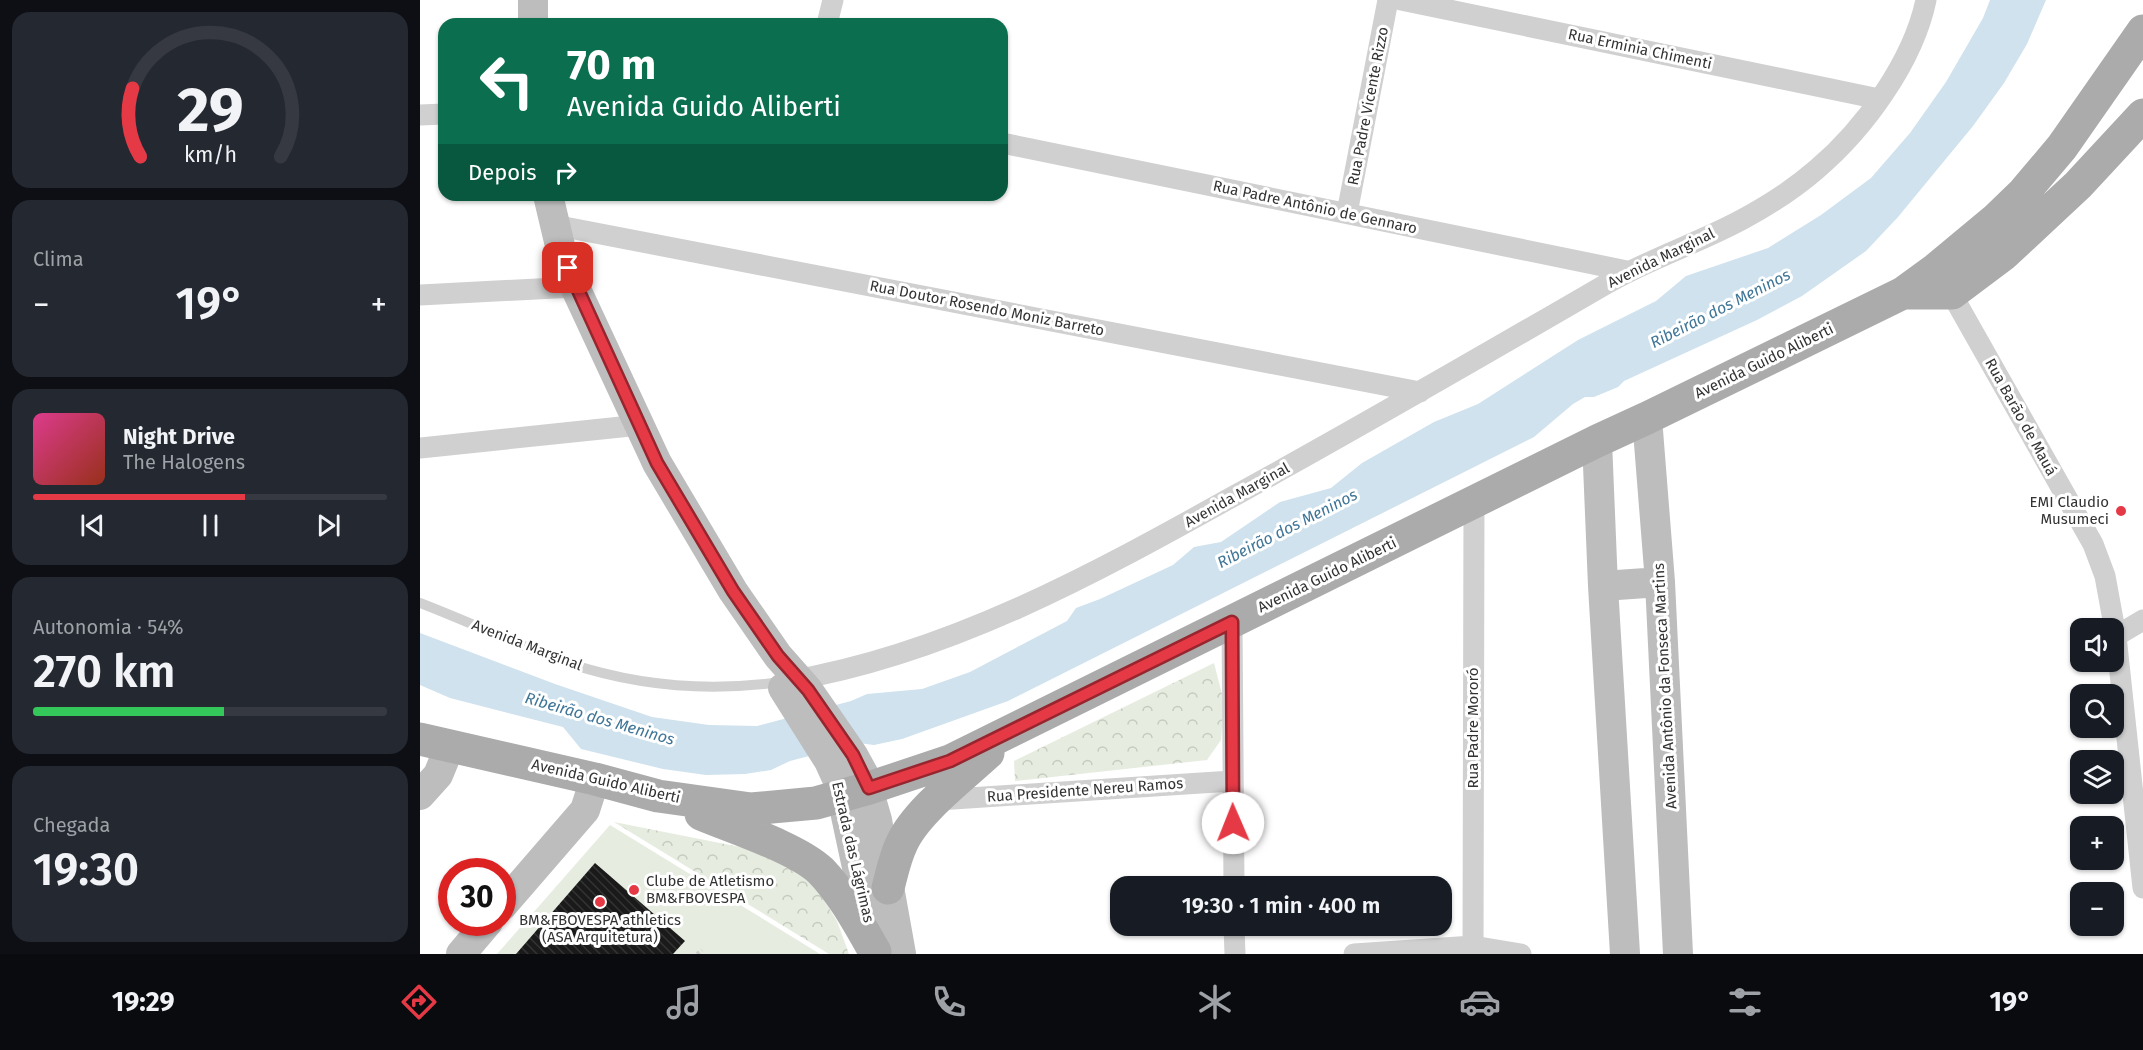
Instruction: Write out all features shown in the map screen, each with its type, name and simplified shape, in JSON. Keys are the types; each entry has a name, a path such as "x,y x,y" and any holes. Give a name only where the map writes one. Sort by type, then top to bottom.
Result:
{"main road":[{"path":"1944,281 1995,220 2024,192 2062,147 2140,44"},
{"path":"1944,281 2004,254 2078,185 2143,115"},
{"name":"Avenida Guido Aliberti","path":"435,742 595,778 658,796 751,809 816,803 855,792 950,761 1903,292 1944,281"},
{"path":"888,888 902,844 910,828 1012,731"},
{"path":"658,796 806,859 822,872 884,953"}],"street":[{"path":"533,18 534,0"},
{"path":"828,18 833,0"},
{"name":"Rua Padre Vicente Rizzo","path":"1347,213 1388,0"},
{"name":"Rua Erminia Chimenti","path":"1401,0 1879,99"},
{"name":"Avenida Marginal","path":"791,681 897,654 1001,616 1133,552 1420,392 1627,272 1741,220 1784,195 1819,167 1854,131 1879,99 1895,77 1913,42 1926,0"},
{"path":"420,115 438,114"},
{"name":"Rua Padre Antônio de Gennaro","path":"1008,144 1627,272"},
{"name":"Estrada das Lágrimas","path":"549,201 561,250 575,287 657,463 733,591 841,758 855,792 884,953"},
{"name":"Rua Doutor Rosendo Moniz Barreto","path":"554,225 1420,392"},
{"name":"Rua Barão de Mauá","path":"1944,281 2093,544 2104,576 2112,618"},
{"path":"420,295 575,287"},
{"name":"Avenida Antônio da Fonseca Martins","path":"1647,418 1660,582 1678,954"},
{"path":"420,448 640,425"},
{"path":"1597,441 1603,586 1626,954"},
{"name":"Rua Padre Mororó","path":"1473,950 1474,502"},
{"path":"1603,586 1660,582"},
{"path":"2124,631 2143,620"},
{"path":"1232,622 1234,876"},
{"name":"Rua Barão de Mauá","path":"2120,672 2143,888"},
{"path":"420,795 438,774 435,742"},
{"path":"516,890 585,810 595,778"},
{"name":"Rua Presidente Nereu Ramos","path":"938,800 1232,781"},
{"name":"Estrada das Lágrimas","path":"855,792 876,820 888,888 884,953"},
{"path":"461,954 476,936"},
{"path":"1234,936 1235,954"},
{"path":"1354,954 1473,950 1521,954"}],"lane":[{"name":"Avenida Marginal","path":"420,603 569,663 624,678 670,685 716,688 791,681"}],"path":[{"path":"697,954 702,950"}],"green space":[{"path":"1214,663 1224,702 1221,740 1207,760 1015,781 1014,761"},
{"path":"614,822 776,854 809,876 837,921 849,954 829,954"},
{"name":"Clube de Atletismo BM&FBOVESPA","path":"610,825 820,954 497,954 513,936 516,936 516,932"}],"water":[{"name":"Ribeirão dos Meninos","path":"1990,0 2046,0 2027,44 2004,83 1973,126 1898,217 1866,251 1802,296 1757,320 1624,381 1618,387 1594,397 1585,397 1573,404 1534,437 1008,701 902,739 874,745 859,743 790,761 771,770 745,774 706,775 663,769 581,749 563,727 450,698 420,685 420,633 555,684 652,717 709,725 757,726 851,701 867,694 922,689 970,672 1067,621 1076,608 1173,565 1194,547 1221,542 1280,502 1331,488 1362,463 1434,422 1478,404 1578,340 1656,301 1686,276 1768,248 1821,215 1871,178 1910,133 1946,82 1983,18"}],"building":[{"name":"BM&FBOVESPA athletics (ASA Arquitetura)","path":"595,863 685,941 673,954 516,954"}],"place":[{"name":"EMI Claudio Musumeci","path":"2121,511"},
{"name":"Clube de Atletismo BM&FBOVESPA","path":"634,890"},
{"name":"BM&FBOVESPA athletics (ASA Arquitetura)","path":"600,902"}],"route":[{"path":"568,268 657,463 733,591 778,656 808,690 853,755 869,788 950,761 1232,622 1233,823"}]}
